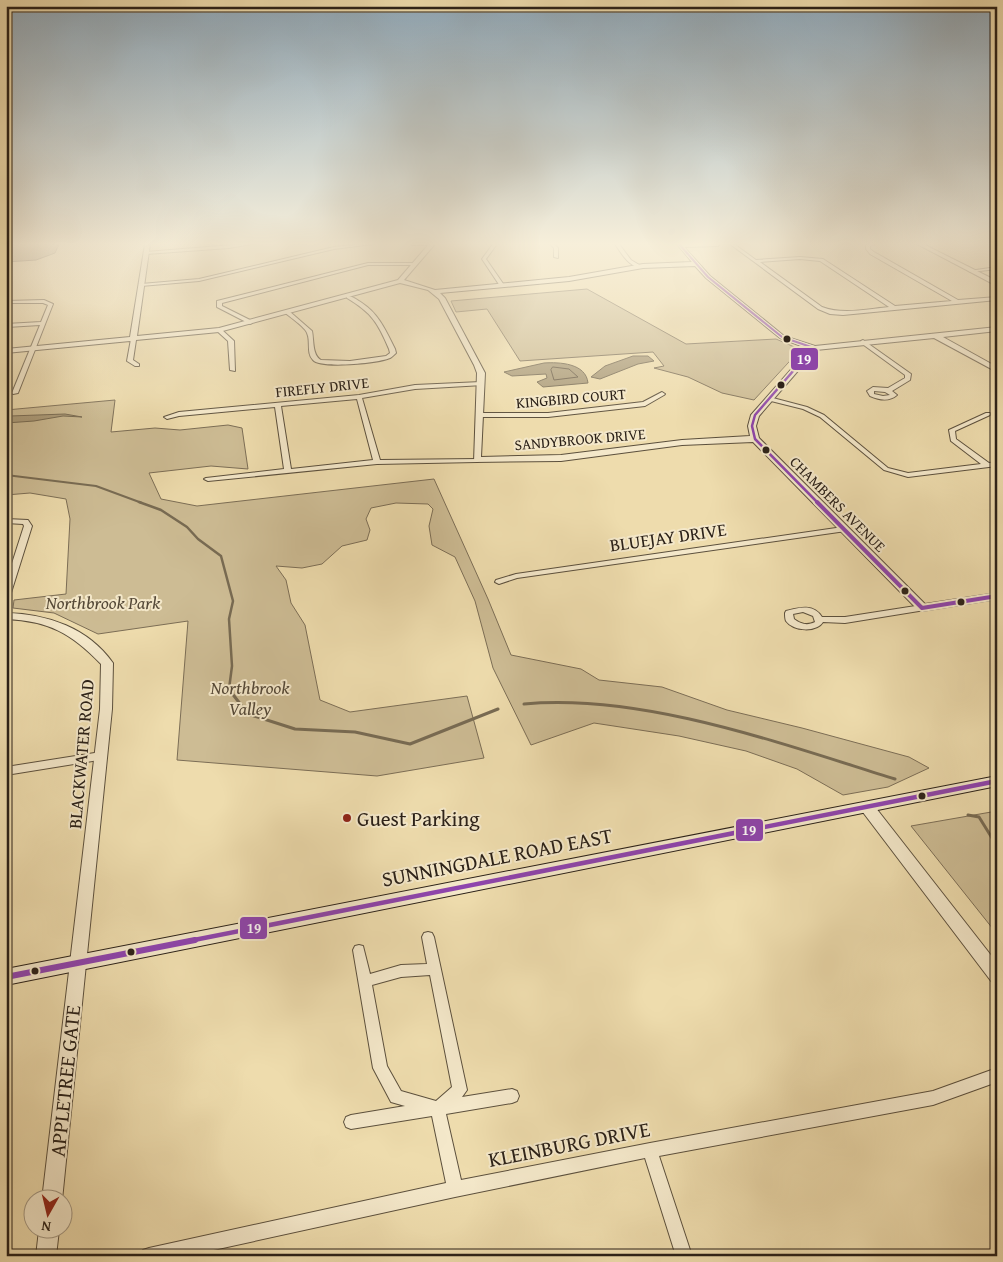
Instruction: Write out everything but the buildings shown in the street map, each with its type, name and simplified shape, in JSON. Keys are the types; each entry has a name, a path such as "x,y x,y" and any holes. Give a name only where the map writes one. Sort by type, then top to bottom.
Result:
{"main road":[{"name":"SUNNINGDALE ROAD EAST","path":"6,977 997,781"}],"street":[{"path":"16,393 51,304 49,303"},
{"path":"137,365 130,360 138,303"},
{"path":"219,303 220,307 250,322"},
{"path":"6,350 132,340 219,330 322,303"},
{"path":"286,312 306,326 310,332 314,357 319,362 333,364 388,357 393,353 379,320 372,311 360,303"},
{"path":"445,303 481,373 477,460"},
{"path":"740,303 782,337 814,348 997,329"},
{"path":"813,303 830,312 948,303"},
{"path":"886,303 894,308"},
{"path":"7,325 43,323"},
{"path":"219,330 231,340 233,370"},
{"path":"936,335 997,370"},
{"path":"863,342 908,374 908,379 904,383 889,390"},
{"path":"755,439 752,426 755,415 814,348"},
{"name":"FIREFLY DRIVE","path":"167,418 179,414 359,397 416,387 480,384"},
{"name":"KINGBIRD COURT","path":"479,415 548,415 645,404 662,394"},
{"path":"359,397 377,462"},
{"path":"769,399 822,416 886,469 896,473 908,475 997,464"},
{"path":"278,404 288,472"},
{"path":"987,465 954,440 952,430 988,414"},
{"name":"SANDYBROOK DRIVE","path":"208,479 377,462 561,458 728,438 755,439"},
{"name":"CHAMBERS AVENUE","path":"755,439 922,608"},
{"path":"6,521 25,522 28,526 6,596"},
{"name":"BLUEJAY DRIVE","path":"499,582 516,576 843,529"},
{"path":"819,619 845,620 997,596"},
{"name":"BLACKWATER ROAD","path":"6,616 38,619 74,631 107,663 106,709 78,963"},
{"path":"6,771 101,756"},
{"path":"867,807 997,976"},
{"path":"428,937 460,1090 438,1108"},
{"path":"359,950 380,1068 396,1097 438,1108"},
{"name":"APPLETREE GATE","path":"53,1190 78,963"},
{"path":"365,981 401,971 435,969"},
{"name":"KLEINBURG DRIVE","path":"148,1256 454,1189 650,1150 933,1098 997,1075"},
{"path":"352,1122 512,1096"},
{"path":"438,1108 454,1189"},
{"path":"650,1150 684,1256"},
{"path":"46,1256 48,1240"}],"green space":[{"path":"452,303 612,303 686,344 776,339 799,349 799,351 754,400 722,393 688,377 654,368 664,366 653,352 520,361 487,309 456,312"},
{"name":"Northbrook Valley","path":"115,400 111,432 155,428 180,430 228,425 242,428 248,469 211,466 149,473 161,499 197,506 434,479 511,655 581,669 599,680 662,687 727,710 909,757 929,768 888,787 843,795 797,769 746,751 679,736 594,723 531,745 493,668 475,601 455,557 432,545 429,526 433,509 428,504 396,503 371,508 366,519 370,530 367,540 342,546 322,564 302,568 276,566 286,580 291,603 305,625 320,700 350,712 467,696 484,758 377,776 177,760 188,621 98,634 54,613 13,608 14,600 66,594 70,519 66,499 30,493 6,495 6,410"},
{"path":"997,811 997,934 911,826"}],"water":[{"path":"633,356 648,356 654,361 638,364 600,379 591,377 605,366"},
{"path":"544,363 571,365 582,371 588,383 543,387 537,382 547,378 546,374 512,376 504,372"},
{"path":"65,414 82,417 63,416 6,423 6,418 10,416"}],"waterway":[{"path":"6,475 96,486 142,503"},
{"path":"139,502 161,510 187,527 198,539 221,556 233,601 229,619 232,666 229,689 232,693"},
{"path":"231,692 248,714 295,729 355,732 410,744 498,709"},
{"path":"524,704 569,703 616,706 664,714 712,724 759,737 895,779"},
{"path":"968,815 979,817 992,838 997,840"}],"transit line":[{"name":"19","path":"740,303 782,337 814,348 755,415 752,426 755,439 922,608 997,596"},
{"name":"19","path":"6,977 997,781"}],"place":[{"name":"Guest Parking","path":"347,818"}],"park label":[{"name":"Northbrook Park","path":"103,602"}]}
